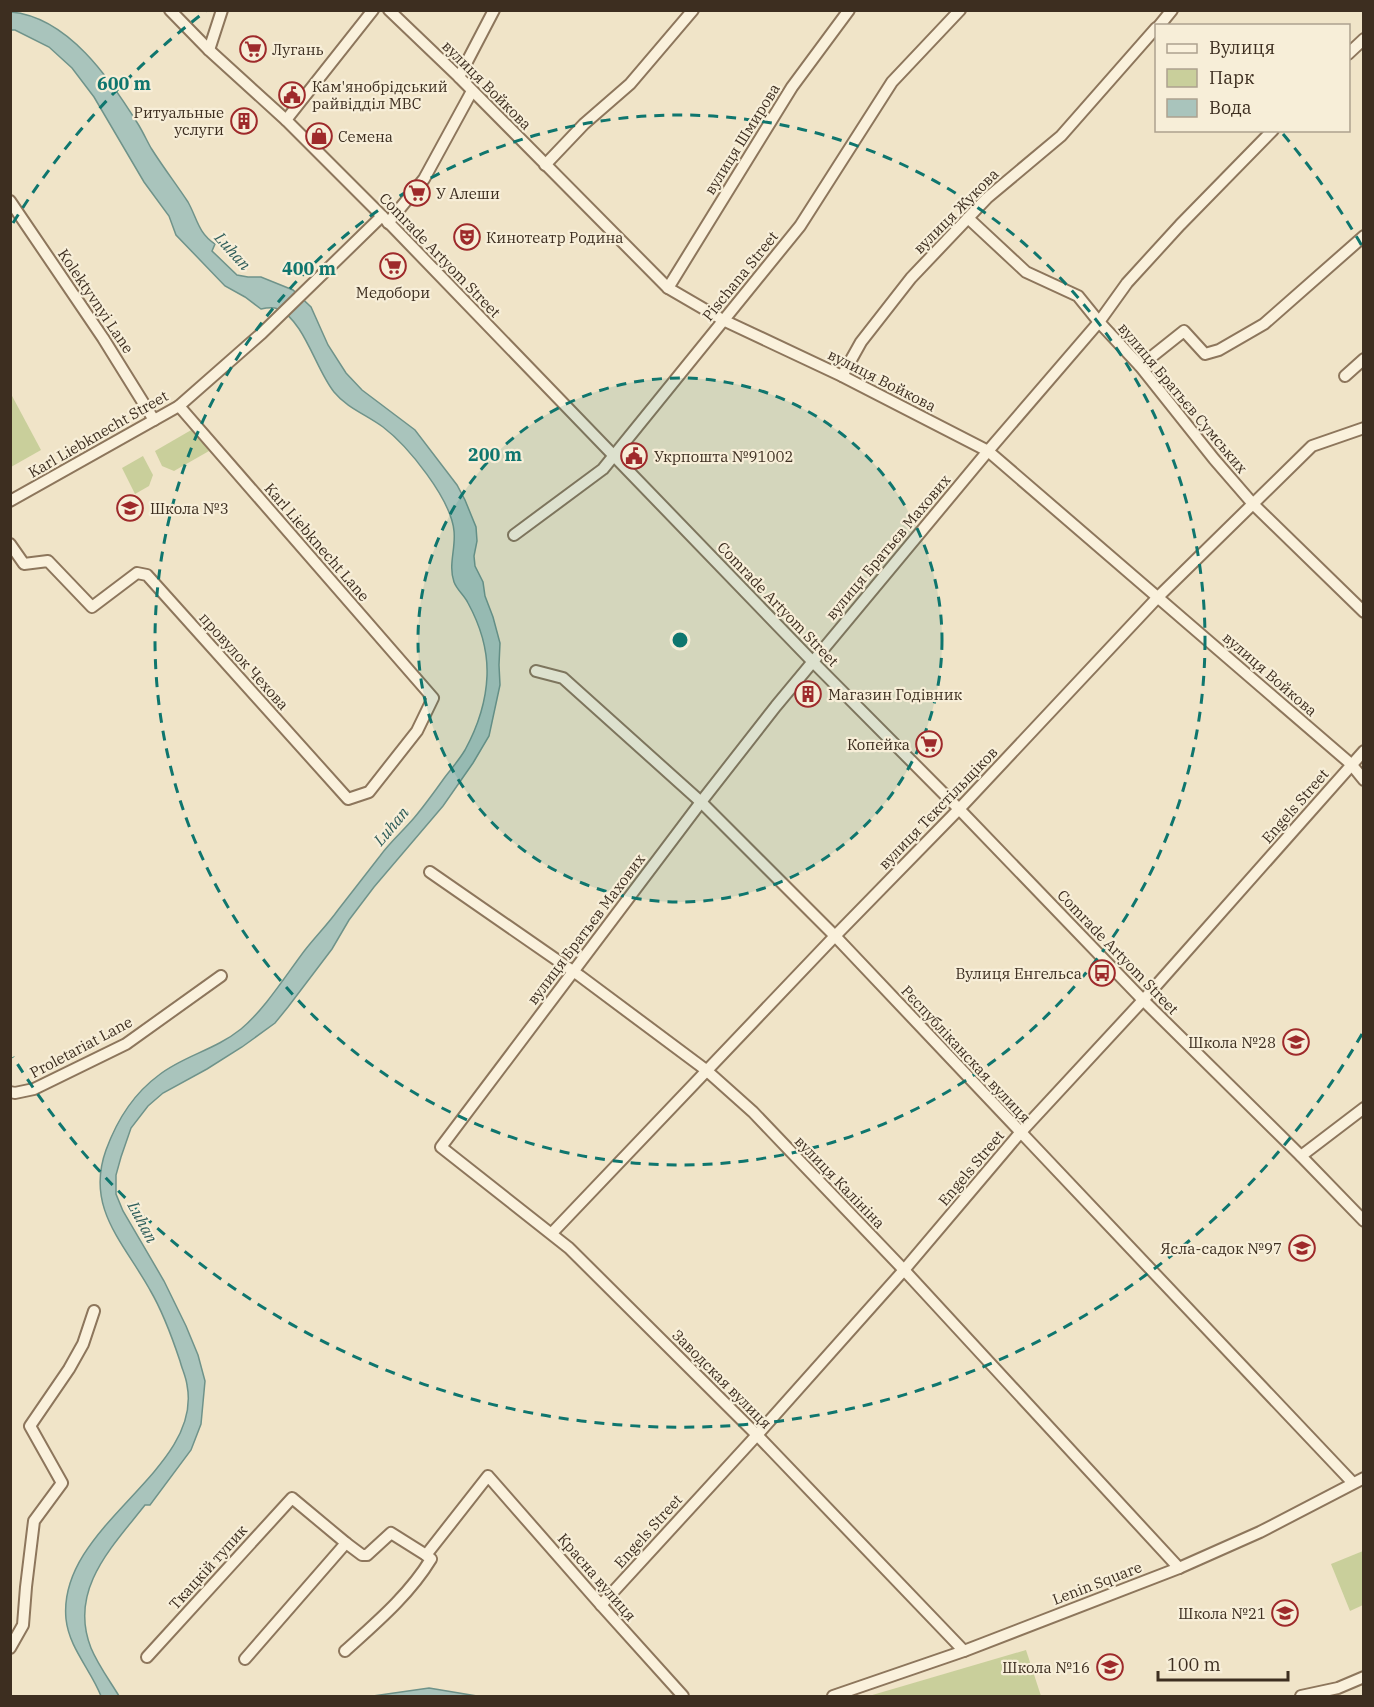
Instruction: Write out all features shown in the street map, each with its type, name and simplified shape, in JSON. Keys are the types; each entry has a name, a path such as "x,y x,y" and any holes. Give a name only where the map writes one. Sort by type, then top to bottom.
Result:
{"street":[{"name":"Comrade Artyom Street","path":"170,10 208,50 286,120 385,219 1143,1000 1364,1221"},
{"path":"208,50 222,10"},
{"path":"286,120 373,10"},
{"name":"вулиця Войкова","path":"389,10 459,77 668,288 723,320 842,376 988,451 1350,764 1364,780"},
{"path":"459,77 494,10"},
{"path":"545,165 584,124 630,84 693,10"},
{"name":"вулиця Шмирова","path":"668,288 792,87 849,10"},
{"name":"Pischana Street","path":"514,535 603,469 800,226 892,82 960,10"},
{"name":"вулиця Жукова","path":"1160,24 1172,10"},
{"name":"вулиця Жукова","path":"842,376 861,342 911,278 987,198 1061,136 1155,30"},
{"path":"1350,52 1364,39"},
{"name":"Karl Liebknecht Street","path":"10,501 179,406 230,362 339,257 385,219 424,179 472,91"},
{"name":"вулиця Братьєв Махових","path":"441,1147 776,706 988,451 1099,322 1134,275 1271,132"},
{"name":"Kolektyvnyi Lane","path":"10,201 103,338 154,420"},
{"name":"вулиця Братьєв Сумських","path":"968,218 1026,272 1078,296 1140,366 1252,504 1364,612"},
{"path":"1140,366 1184,331 1205,354 1219,350 1264,324 1364,236"},
{"path":"1345,376 1364,359"},
{"name":"Karl Liebknecht Lane","path":"179,406 433,698"},
{"name":"вулиця Тєкстільщіков","path":"552,1233 959,809 1158,597 1312,446 1364,428"},
{"name":"провулок Чехова","path":"10,544 24,564 48,561 92,607 137,573 147,575 348,799 369,792 417,731 433,698"},
{"name":"Рєспубліканская вулиця","path":"536,671 563,678 701,802 835,936 1020,1133 1358,1481"},
{"name":"Engels Street","path":"601,1605 757,1435 904,1270 1020,1133 1143,1000 1350,764 1364,751"},
{"name":"вулиця Калініна","path":"430,872 573,971 706,1070 753,1112 904,1270 1179,1568"},
{"name":"Proletariat Lane","path":"10,1092 15,1094 34,1089 126,1044 221,976"},
{"path":"1301,1156 1364,1107"},
{"name":"Заводская вулиця","path":"441,1147 569,1248 757,1435 964,1651"},
{"path":"10,1648 23,1625 34,1521 62,1483 30,1426 69,1369 83,1344 94,1311"},
{"name":"Красна вулиця","path":"426,1555 488,1476 683,1696"},
{"name":"Lenin Square","path":"833,1696 964,1651 1179,1568 1260,1532 1358,1481"},
{"name":"Ткацкій тупик","path":"147,1657 292,1498 346,1543"},
{"path":"245,1659 346,1543 362,1555 367,1555 391,1533 431,1558 423,1572 402,1597 345,1651"},
{"path":"1301,1696 1341,1692 1364,1677"}],"green space":[{"path":"11,394 41,450 10,467"},
{"path":"193,429 209,451 174,471 162,466 155,451"},
{"path":"143,456 153,475 149,486 135,494 122,468"},
{"path":"1363,1551 1363,1605 1350,1611 1331,1564"},
{"path":"1026,1650 1041,1696 869,1696"}],"water":[{"path":"11,12 32,16 51,25 85,53 101,70 127,106 151,148 188,202 201,230 215,244 212,251 237,275 261,277 293,290 311,307 328,345 346,373 362,390 415,430 457,485 476,527 475,566 483,582 485,596 500,643 500,685 489,736 443,806 374,887 349,920 332,949 275,1023 207,1069 163,1093 148,1106 131,1128 116,1175 116,1194 186,1326 198,1355 205,1381 201,1424 191,1450 150,1505 145,1505 107,1553 89,1588 85,1607 85,1627 91,1648 119,1696 101,1696 71,1640 66,1619 69,1585 84,1555 105,1526 154,1472 174,1445 186,1416 187,1385 174,1343 159,1307 110,1224 104,1207 100,1190 101,1171 106,1150 127,1108 150,1082 168,1068 231,1036 250,1021 384,851 422,808 469,742 483,705 487,667 485,648 476,620 452,576 454,531 451,518 427,474 383,427 345,403 334,392 302,334 287,315 276,308 261,309 225,286 176,235 169,216 144,182 94,97 72,68 49,47 11,30"},
{"path":"429,1688 477,1696 373,1696"}],"place":[{"name":"Лугань","path":"253,49"},
{"name":"Кам'янобрідський райвідділ МВС","path":"292,95"},
{"name":"Ритуальные услуги","path":"244,121"},
{"name":"Семена","path":"319,136"},
{"name":"У Алеши","path":"417,193"},
{"name":"Кинотеатр Родина","path":"467,237"},
{"name":"Медобори","path":"393,266"},
{"name":"Укрпошта №91002","path":"634,456"},
{"name":"Школа №3","path":"130,508"},
{"name":"Магазин Годівник","path":"808,694"},
{"name":"Копейка","path":"929,744"},
{"name":"Вулиця Енгельса","path":"1102,973"},
{"name":"Школа №28","path":"1296,1042"},
{"name":"Ясла-садок №97","path":"1302,1248"},
{"name":"Школа №21","path":"1285,1613"},
{"name":"Школа №16","path":"1110,1667"}],"water label":[{"name":"Luhan","path":"233,251"},
{"name":"Luhan","path":"391,826"},
{"name":"Luhan","path":"143,1222"}]}
